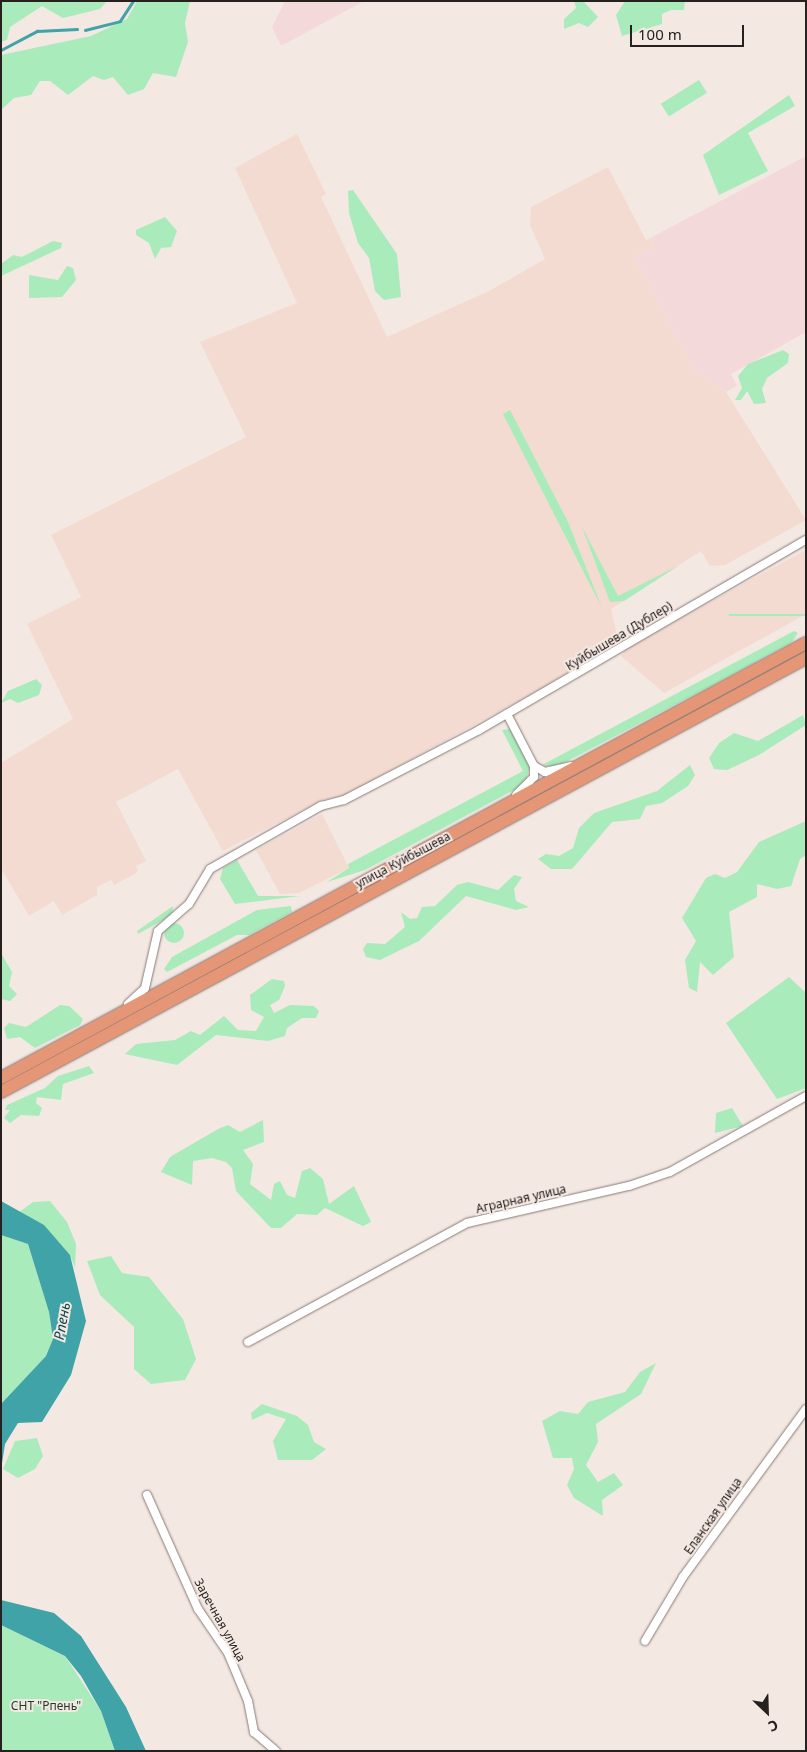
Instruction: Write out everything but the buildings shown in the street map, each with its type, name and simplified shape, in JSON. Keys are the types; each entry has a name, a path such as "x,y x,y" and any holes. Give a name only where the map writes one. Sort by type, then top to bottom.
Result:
{"highway":[{"name":"улица Куйбышева","path":"1,1078 806,643"},
{"name":"улица Куйбышева","path":"1,1092 806,658"}],"street":[{"name":"Куйбышева (Дублер)","path":"101,1024 145,988 152,966 158,931 189,904 210,869 321,806 344,800 507,714 806,540"},
{"path":"493,812 534,777 534,766 507,714"},
{"path":"534,766 546,772 590,759"},
{"name":"Аграрная улица","path":"248,1342 467,1223 629,1186 670,1172 806,1096"},
{"name":"Еланская улица","path":"646,1641 683,1577 806,1409"},
{"name":"Заречная улица","path":"146,1495 198,1609 228,1653 248,1701 254,1732 276,1751"}],"shaded area":[{"path":"285,1 364,1 281,46 272,27"},
{"path":"297,134 326,194 321,197 387,337 491,290 545,259 530,225 531,207 608,167 646,240 652,237 653,248 634,256 694,371 726,392 806,520 725,565 710,566 701,551 611,609 618,640 548,685 343,796 322,800 223,851 178,769 116,802 146,861 136,866 138,872 114,885 111,880 97,887 97,895 62,915 54,901 29,916 1,868 1,763 73,719 27,624 81,597 51,535 246,437 200,342 297,303 235,168"},
{"path":"806,156 806,332 731,374 737,386 726,392 694,371 634,256 653,248 652,237"},
{"path":"806,550 806,614 664,693 621,656 627,647"},
{"path":"322,814 349,868 299,893 280,894 256,850"}],"green space":[{"path":"1,1 107,1 100,9 63,18 42,6 10,27 7,40 1,42"},
{"path":"137,1 190,1 185,23 188,42 176,77 153,73 144,89 128,95 113,77 104,80 93,76 68,95 50,81 40,81 31,95 14,98 1,110 1,55 91,36 127,19"},
{"path":"574,1 583,1 598,17 588,27 579,23 564,29 564,19 576,8"},
{"path":"625,1 685,1 684,10 671,10 662,14 662,24 622,36 616,15"},
{"path":"699,80 707,93 669,117 661,104"},
{"path":"789,95 795,106 748,133 768,171 719,195 703,155"},
{"path":"353,190 397,254 401,297 384,300 375,291 369,258 358,243 349,213 348,191"},
{"path":"165,217 177,231 171,247 161,248 155,259 149,243 136,235 136,230"},
{"path":"53,241 62,243 61,248 1,276 1,264 13,255 22,257"},
{"path":"67,266 73,268 76,280 62,297 29,298 29,275 58,280"},
{"path":"783,350 789,354 788,363 767,378 762,389 766,403 754,404 747,391 741,400 735,400 742,388 738,376 748,364"},
{"path":"510,410 568,522 602,608 503,414"},
{"path":"582,527 618,596 678,566 624,601 610,602"},
{"path":"729,614 806,614 806,616 729,616"},
{"path":"794,631 798,633 792,642 705,689 556,767 542,765"},
{"path":"36,679 42,685 39,695 18,703 10,699 1,703 8,691"},
{"path":"803,715 806,725 759,755 727,770 714,769 709,758 719,743 734,733 758,741"},
{"path":"510,729 530,766 525,784 365,870 327,882 349,868 348,864 523,771 502,730"},
{"path":"690,765 695,775 688,786 662,803 646,806 640,819 612,822 572,869 551,869 538,859 546,854 559,856 573,848 579,828 594,813 657,791"},
{"path":"806,821 806,855 800,859 791,886 777,889 757,884 757,897 729,912 734,957 713,975 700,962 697,992 689,988 685,960 696,941 682,918 706,878 715,874 725,878 737,872 759,842"},
{"path":"237,860 258,896 300,896 235,904 220,879 223,868"},
{"path":"514,875 522,877 514,889 516,901 529,907 516,910 466,896 419,941 380,960 366,957 363,949 367,943 385,944 405,927 401,912 410,919 417,918 422,907 435,906 457,885 468,882 498,890"},
{"path":"173,906 172,915 138,934 137,931"},
{"path":"291,906 292,912 249,935 237,935 167,972 164,969 172,957 257,910"},
{"path":"174,923 181,926 184,933 181,940 174,943 167,940 164,933 167,926"},
{"path":"1,953 12,972 9,986 17,994 10,1001 1,999"},
{"path":"789,977 806,993 806,1088 777,1099 726,1023"},
{"path":"272,979 284,981 285,986 279,1000 270,1005 274,1013 290,1005 314,1006 319,1011 316,1018 302,1018 287,1028 285,1036 268,1041 216,1035 177,1065 125,1054 136,1044 175,1040 191,1031 200,1035 224,1016 238,1030 256,1031 264,1017 251,1010 250,995"},
{"path":"60,1005 69,1006 83,1019 80,1025 35,1048 20,1037 7,1039 4,1028 9,1023 26,1027"},
{"path":"89,1066 94,1073 63,1084 61,1100 37,1097 36,1103 42,1108 39,1116 21,1115 10,1123 4,1118 10,1110 5,1110 7,1105 45,1088 58,1076"},
{"path":"732,1108 743,1126 715,1133 716,1113"},
{"path":"263,1120 264,1142 243,1150 253,1164 250,1184 271,1200 274,1184 280,1181 287,1195 295,1198 302,1171 310,1168 323,1179 329,1204 354,1186 371,1222 363,1226 325,1208 317,1215 297,1214 281,1228 271,1228 236,1191 232,1168 226,1162 212,1158 193,1161 192,1185 161,1172 170,1157 218,1129 228,1125 240,1132"},
{"path":"50,1201 67,1222 76,1244 75,1268 70,1255 18,1213 33,1202"},
{"path":"1,1235 28,1244 49,1312 53,1340 46,1356 1,1404"},
{"path":"111,1256 122,1273 149,1277 183,1319 196,1359 185,1380 151,1384 134,1369 134,1327 100,1295 87,1261"},
{"path":"656,1363 641,1394 596,1424 598,1442 586,1465 598,1482 614,1473 623,1485 602,1500 603,1516 574,1498 567,1485 574,1469 572,1458 553,1458 542,1421 560,1411 578,1414 588,1402 625,1392 640,1372"},
{"path":"262,1404 297,1416 308,1425 314,1442 326,1449 312,1460 278,1460 273,1441 286,1419 267,1413 252,1420 251,1413"},
{"path":"37,1438 43,1456 35,1469 18,1478 3,1469 15,1441"},
{"name":"СНТ \"Рпень\"","path":"1,1625 65,1656 101,1711 115,1751 1,1751"}],"water":[{"name":"Рпень","path":"1,1201 44,1225 70,1255 86,1321 71,1375 42,1422 18,1423 5,1444 1,1470 1,1404 46,1356 53,1339 49,1312 28,1244 1,1235"},
{"path":"1,1600 54,1613 81,1636 126,1707 146,1751 115,1751 101,1711 81,1676 65,1656 1,1625"}],"waterway":[{"path":"85,30 120,21 133,1"},
{"path":"1,50 37,31 77,29"}]}
